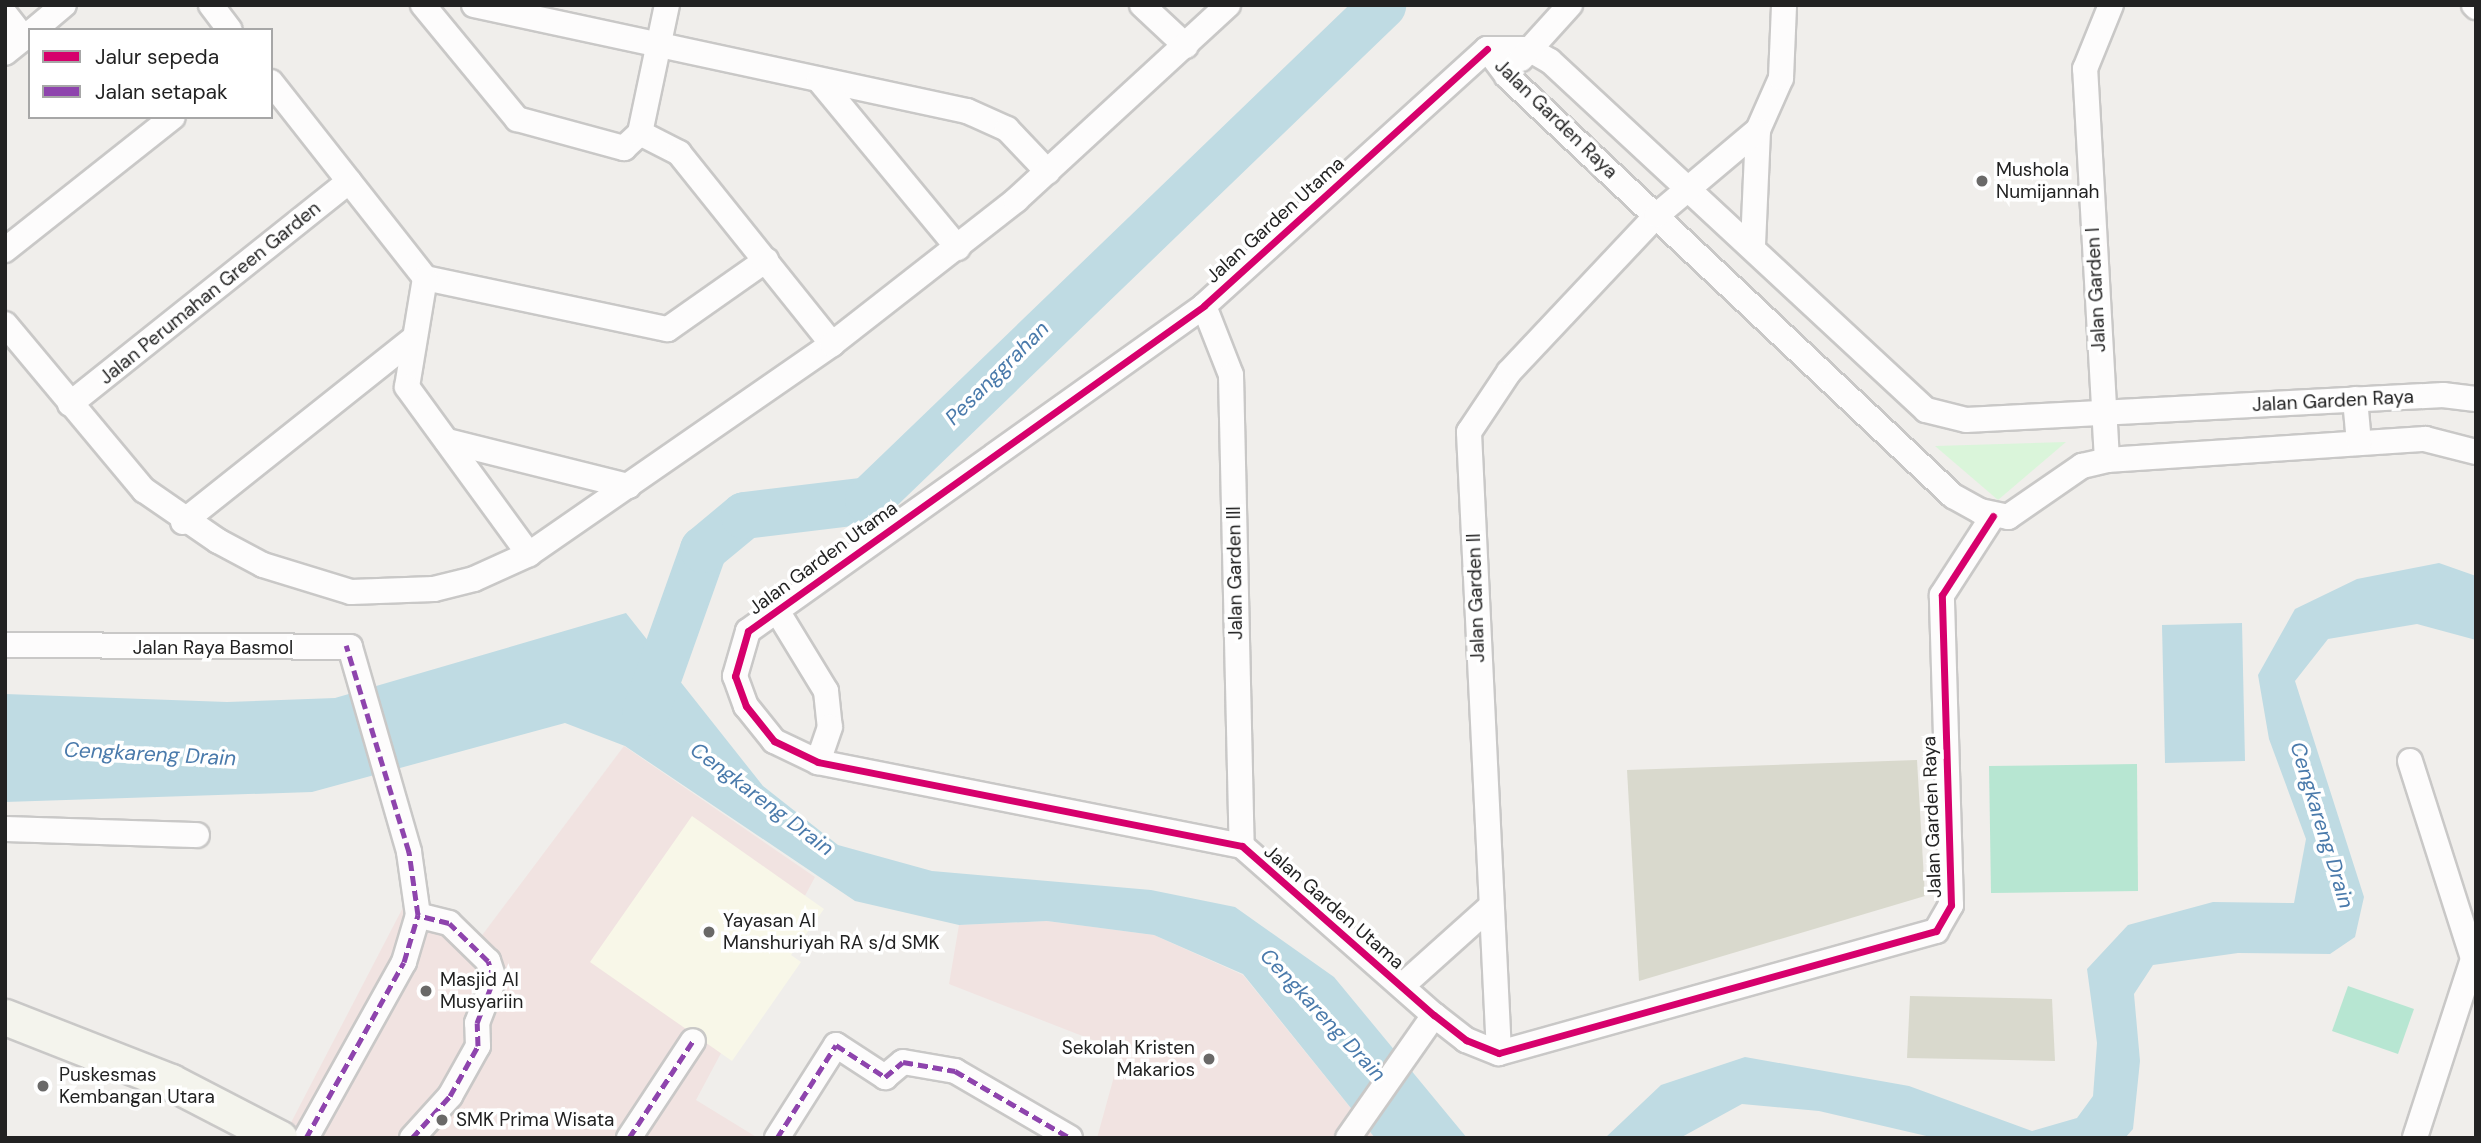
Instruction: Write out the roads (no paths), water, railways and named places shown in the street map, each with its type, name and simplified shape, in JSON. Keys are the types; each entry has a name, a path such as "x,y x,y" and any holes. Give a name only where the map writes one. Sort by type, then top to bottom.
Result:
{"main road":[{"path":"5,1017 171,1082 279,1138"}],"street":[{"path":"35,28 64,5"},
{"path":"211,5 228,28"},
{"path":"423,5 517,119 624,148 640,133 667,5"},
{"path":"474,5 989,118 1048,172"},
{"path":"1142,5 1186,46"},
{"path":"5,324 144,490 183,522 263,565 351,592 434,589 474,579 529,554 832,344 958,248 1048,172 1228,5"},
{"path":"1507,76 1570,5"},
{"path":"1753,245 1758,131 1780,78 1784,5"},
{"name":"Jalan Garden I","path":"2107,460 2102,414 2085,69 2095,36 2111,5"},
{"path":"5,14 23,38"},
{"name":"Jalan Garden Raya","path":"1487,49 1529,49 1753,245 1926,410 1965,420 2355,399 2476,400"},
{"name":"Jalan Garden Raya","path":"1487,49 1507,76 1900,442 1954,496 1993,516 1942,595 1951,905 1936,931 1499,1053"},
{"name":"Jalan Garden Utama","path":"1402,986 1242,846 818,762 774,741 746,706 735,676 742,641 776,609 1204,306 1487,49"},
{"path":"818,80 958,248"},
{"path":"273,85 425,278 668,329 766,260"},
{"path":"5,250 170,119"},
{"path":"1657,215 1687,185 1758,131"},
{"path":"640,133 679,153 832,344"},
{"name":"Jalan Perumahan Green Garden","path":"70,404 349,181"},
{"name":"Jalan Garden II","path":"1499,1053 1489,908 1469,432 1508,372 1657,215"},
{"path":"425,278 412,340 407,387 529,554"},
{"name":"Jalan Garden III","path":"1204,306 1231,375 1242,846"},
{"path":"183,522 412,340"},
{"path":"2355,399 2359,443"},
{"path":"1900,442 1926,410"},
{"path":"1993,516 2027,509 2082,466 2107,460 2445,440 2476,452"},
{"path":"446,441 628,486"},
{"path":"776,609 826,691 830,727 818,762"},
{"name":"Jalan Raya Basmol","path":"5,645 285,650 328,642 350,647 394,794 418,915"},
{"path":"2410,761 2474,960 2415,1138"},
{"path":"5,829 197,835"},
{"path":"1489,908 1402,986 1466,1040 1499,1053"},
{"path":"306,1138 404,962 418,915 449,923 488,961 494,979 477,1023 478,1046 450,1096 412,1138"},
{"path":"1353,1131 1434,1015"},
{"path":"629,1138 693,1041"},
{"path":"777,1138 836,1045 885,1077 903,1062 954,1071 1070,1138"}],"water":[{"name":"Cengkareng Drain","path":"2439,563 2476,576 2476,640 2417,624 2328,639 2295,681 2364,897 2355,937 2330,954 2238,953 2153,965 2134,994 2140,1061 2133,1129 2125,1138 1935,1138 1819,1111 1742,1104 1680,1138 1605,1138 1661,1085 1745,1057 1909,1086 2032,1131 2077,1118 2093,1096 2097,1043 2087,969 2128,925 2213,902 2294,903 2306,839 2269,739 2258,675 2295,609 2357,579"},
{"name":"Cengkareng Drain","path":"626,613 763,786 838,845 932,871 1151,890 1235,907 1334,977 1467,1138 1375,1138 1243,974 1154,935 1047,921 959,925 855,901 625,746 565,723 312,792 5,802 5,694 227,702 335,698"},
{"path":"2242,623 2245,761 2165,763 2162,625"}],"waterway":[{"name":"Pesanggrahan","path":"645,712 703,549 744,515 868,500 1382,5"}],"place":[{"name":"Mushola Numijannah","path":"1982,181"},
{"name":"Yayasan Al Manshuriyah RA s/d SMK","path":"709,932"},
{"name":"Masjid Al Musyariin","path":"426,991"},
{"name":"Sekolah Kristen Makarios","path":"1209,1059"},
{"name":"Puskesmas Kembangan Utara","path":"43,1086"},
{"name":"SMK Prima Wisata","path":"442,1120"}]}
